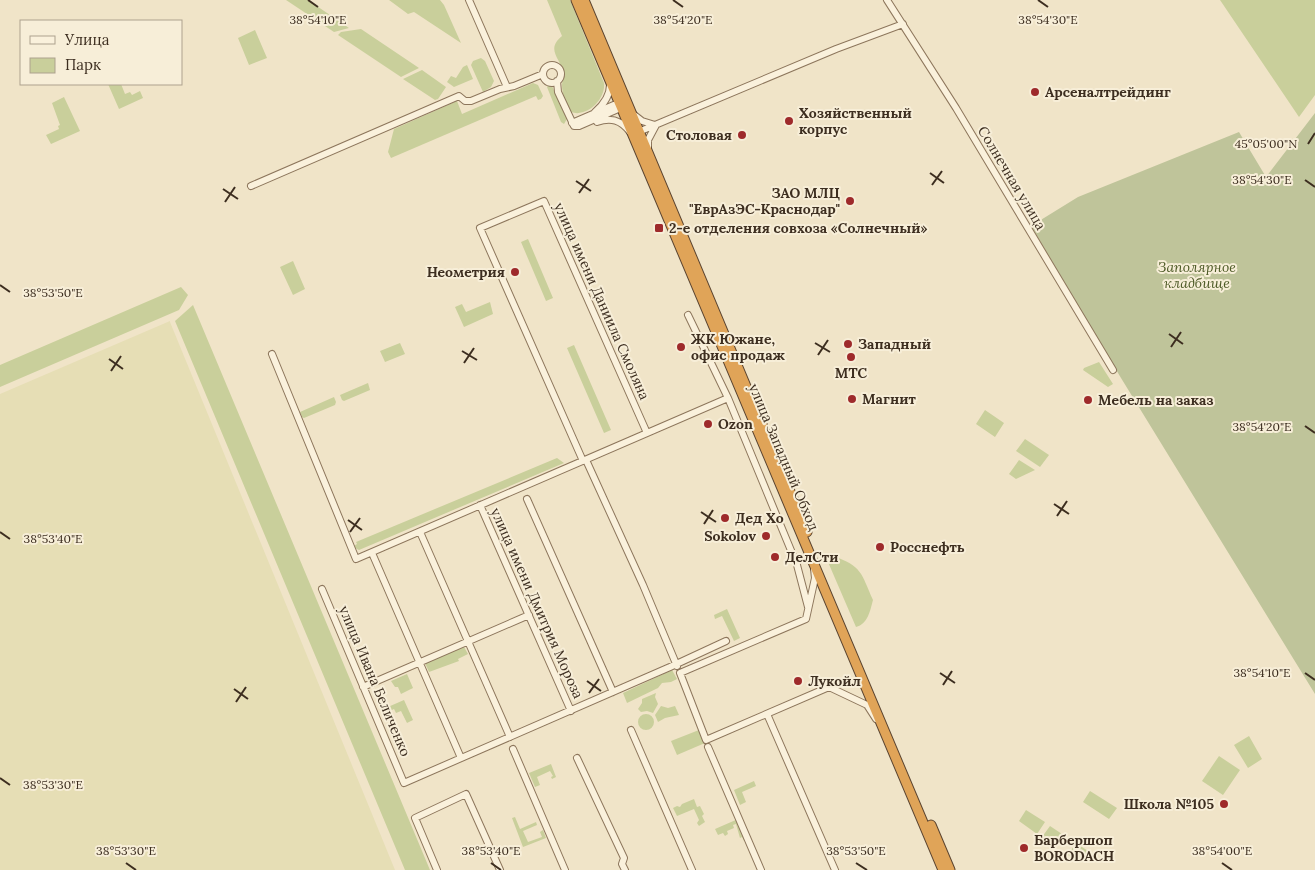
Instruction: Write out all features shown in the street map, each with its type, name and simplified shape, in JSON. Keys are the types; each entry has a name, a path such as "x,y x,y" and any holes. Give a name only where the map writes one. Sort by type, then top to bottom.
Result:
{"highway":[{"name":"улица Западный Обход","path":"576,0 606,71 625,105"},
{"name":"улица Западный Обход","path":"584,0 758,434 943,870"},
{"name":"улица Западный Обход","path":"637,136 649,152 855,648 950,870"}],"street":[{"path":"469,0 507,88"},
{"name":"Солнечная улица","path":"887,0 956,108 1112,370"},
{"path":"251,186 459,96 468,102 514,86 543,74 548,66 556,67 560,74 557,81 558,92 574,126 608,119 614,120 626,127 637,136 656,125 836,49 903,24"},
{"path":"592,114 604,103 610,90 606,71"},
{"path":"543,74 544,79 549,82 557,81"},
{"path":"572,123 592,114 625,105"},
{"path":"625,105 642,120 656,125"},
{"path":"579,126 625,105"},
{"path":"649,152 648,140 656,125"},
{"name":"улица имени Даниила Смоляна","path":"647,433 544,201 480,228 584,460 643,585 676,660 676,665 706,740 766,714"},
{"path":"688,315 728,398 797,565 808,608"},
{"path":"272,354 356,559 728,398"},
{"path":"527,498 613,692"},
{"name":"улица имени Дмитрия Мороза","path":"480,506 571,710"},
{"path":"420,532 510,737"},
{"path":"680,674 806,619 815,578 814,568 809,558 807,547"},
{"path":"372,552 461,758 676,665 726,640"},
{"name":"улица Ивана Беличенко","path":"322,589 404,783 461,758"},
{"path":"363,686 528,615"},
{"path":"835,870 766,714 829,687 867,705 879,723 892,749"},
{"path":"631,730 692,870"},
{"path":"708,747 761,870"},
{"path":"513,749 565,870"},
{"path":"577,758 624,858 622,864 625,870"},
{"path":"437,870 415,818 466,794 500,870"}],"shaded area":[{"path":"170,321 395,870 0,870 0,394"}],"green space":[{"path":"286,0 308,0 349,28 334,32"},
{"path":"389,0 440,0 461,43 414,12 408,14"},
{"path":"547,0 570,0 604,83 604,89 599,101 589,110 577,113 571,112 567,106 562,88 562,68 554,50 557,41 562,36"},
{"path":"1220,0 1315,0 1315,95 1299,117"},
{"path":"361,29 419,68 401,77 338,35 341,32"},
{"path":"255,30 267,58 249,65 238,38"},
{"path":"481,58 485,61 494,81 491,87 483,92 471,65 473,61"},
{"path":"467,65 473,79 454,87 447,82 451,76 456,78 463,67"},
{"path":"422,70 446,87 438,99 435,100 403,79"},
{"path":"533,83 538,85 543,96 541,99 538,100 536,96 391,158 388,152 394,129 457,101 462,114"},
{"path":"549,84 552,86 567,119 564,124 561,122 547,87"},
{"path":"108,85 121,85 125,94 130,92 132,95 140,91 143,98 119,109"},
{"path":"64,97 80,131 51,144 46,135 59,129 58,126 60,125 52,103"},
{"name":"Заполярное кладбище","path":"1315,113 1315,694 1121,378 1031,226 1078,197 1239,132 1266,177"},
{"path":"528,239 553,298 546,301 521,242"},
{"path":"293,261 305,289 293,295 280,267"},
{"path":"181,287 188,295 179,310 0,387 0,365"},
{"path":"490,302 493,314 464,327 455,307 462,304 466,312"},
{"path":"193,305 430,870 405,870 175,321"},
{"path":"400,343 405,354 385,362 380,351"},
{"path":"574,345 611,430 604,433 567,348"},
{"path":"1099,362 1113,384 1108,387 1083,370"},
{"path":"368,383 370,390 344,401 342,400 340,395"},
{"path":"334,397 335,405 304,418 302,417 300,412"},
{"path":"985,410 1004,423 995,437 976,424"},
{"path":"1025,439 1049,455 1040,467 1016,451"},
{"path":"557,458 564,463 359,550 354,546 357,544 356,542"},
{"path":"1019,460 1035,470 1016,479 1009,474"},
{"path":"833,556 855,567 863,577 873,600 866,620 856,627 828,562"},
{"path":"727,609 740,638 734,641 722,616 715,619 714,615"},
{"path":"464,647 468,654 458,659 459,661 429,672 425,663"},
{"path":"672,670 677,679 662,683 658,688 627,703 623,693"},
{"path":"407,674 413,688 401,694 398,687 395,687 391,681"},
{"path":"656,693 655,697 658,704 653,713 641,712 638,709 642,699"},
{"path":"404,700 413,720 407,723 401,711 396,713 394,709 383,714 381,710"},
{"path":"661,706 668,708 675,706 679,715 665,718 658,722 655,715"},
{"path":"646,714 654,722 646,730 638,722"},
{"path":"699,730 705,743 677,755 671,741"},
{"path":"1249,736 1262,759 1248,768 1234,745"},
{"path":"1219,756 1240,770 1223,795 1202,781"},
{"path":"551,764 556,777 552,779 551,777 553,776 550,771 537,777 540,785 535,787 529,773"},
{"path":"754,781 756,786 742,792 746,802 740,805 734,790"},
{"path":"1090,791 1117,808 1109,819 1083,802"},
{"path":"694,799 697,807 700,806 704,814 702,816 705,822 699,826 697,823 699,820 694,809 677,816 673,808 680,807 682,804"},
{"path":"1026,810 1045,822 1037,834 1019,821"},
{"path":"515,817 520,829 536,822 537,825 523,831 528,842 542,837 540,832 543,830 546,838 523,847 512,818"},
{"path":"738,819 744,841 742,837 740,838 736,824 733,825 734,828 727,831 728,834 725,836 723,833 718,835 715,829"},
{"path":"1050,826 1062,834 1054,845 1042,837"},
{"path":"1076,843 1088,851 1080,863 1068,855"}],"place":[{"name":"Арсеналтрейдинг","path":"1035,92"},
{"name":"Хозяйственный корпус","path":"789,121"},
{"name":"Столовая","path":"742,135"},
{"name":"ЗАО МЛЦ \"ЕврАзЭС-Краснодар\"","path":"850,201"},
{"name":"2-е отделения совхоза «Солнечный»","path":"659,228"},
{"name":"Неометрия","path":"515,272"},
{"name":"Западный","path":"848,344"},
{"name":"ЖК Южане, офис продаж","path":"681,347"},
{"name":"МТС","path":"851,357"},
{"name":"Магнит","path":"852,399"},
{"name":"Мебель на заказ","path":"1088,400"},
{"name":"Ozon","path":"708,424"},
{"name":"Дед Хо","path":"725,518"},
{"name":"Sokolov","path":"766,536"},
{"name":"Росснефть","path":"880,547"},
{"name":"ДелСти","path":"775,557"},
{"name":"Лукойл","path":"798,681"},
{"name":"Школа №105","path":"1224,804"},
{"name":"Барбершоп BORODACH","path":"1024,848"}]}
